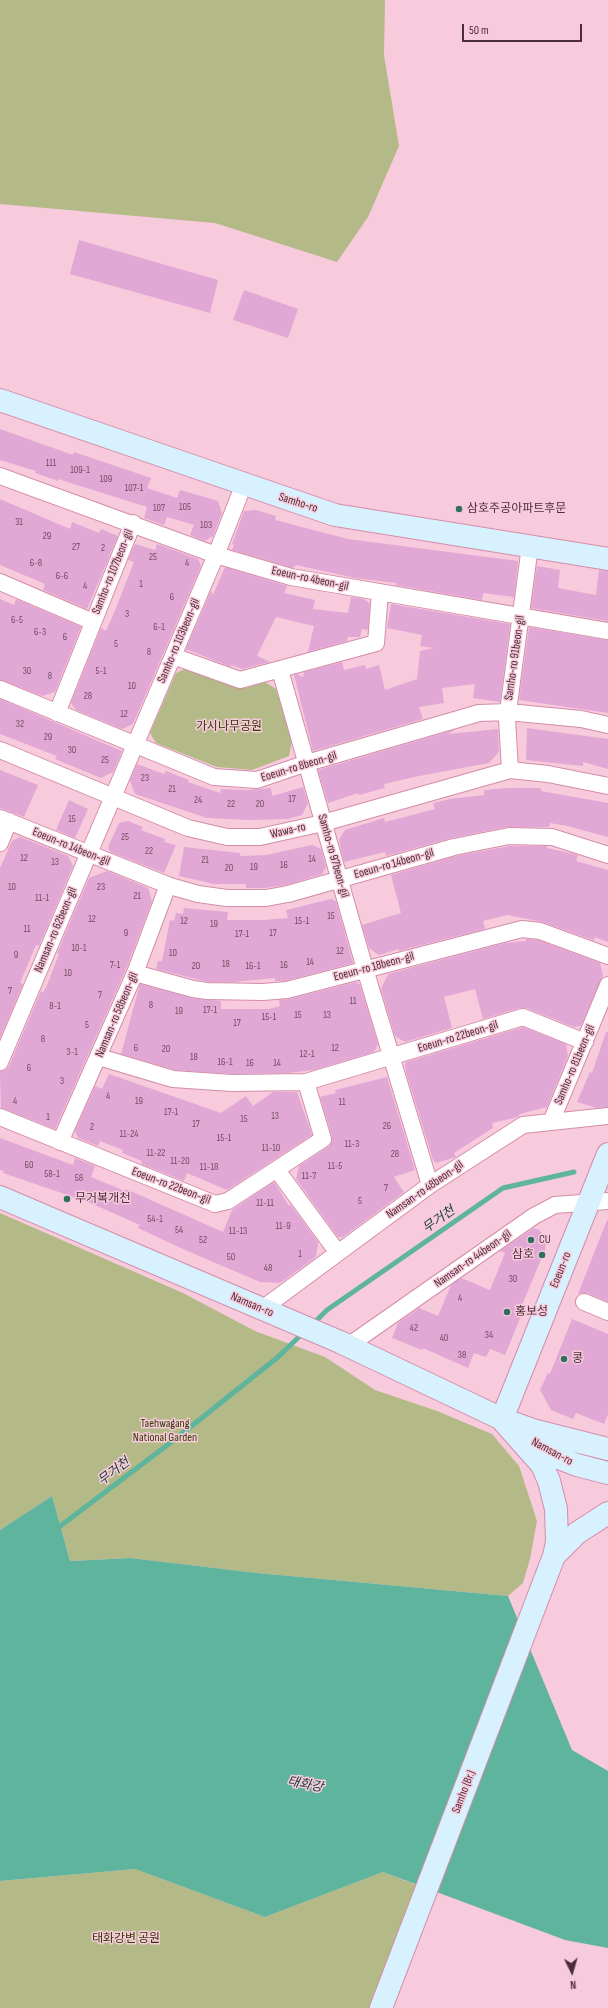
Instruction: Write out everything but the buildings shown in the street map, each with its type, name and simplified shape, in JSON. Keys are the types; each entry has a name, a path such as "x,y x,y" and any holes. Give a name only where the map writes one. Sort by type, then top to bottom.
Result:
{"main road":[{"name":"Samho-ro","path":"0,400 335,515 608,558"},
{"name":"Eoeun-ro","path":"502,1419 596,1197 608,1154"},
{"name":"Namsan-ro","path":"0,1197 344,1344 502,1419 536,1432 605,1448"},
{"name":"Namsan-ro","path":"502,1419 527,1438 559,1458 583,1467 608,1473"},
{"path":"502,1419 542,1465 554,1496"},
{"path":"554,1556 557,1542 553,1481 554,1468 559,1458 569,1451 586,1448 605,1448"},
{"path":"554,1556 577,1533 608,1513"},
{"name":"Samho (Br.)","path":"381,2008 554,1556"}],"street":[{"name":"Eoeun-ro 4beon-gil","path":"0,476 133,523 216,555 291,577 608,631"},
{"name":"Samho-ro 103beon-gil","path":"113,797 216,555 244,484"},
{"name":"Samho-ro 107beon-gil","path":"57,713 133,523"},
{"name":"Samho-ro 91beon-gil","path":"510,770 508,712 530,546"},
{"name":"Samho-ro 107beon-gil","path":"0,582 94,622"},
{"path":"173,656 240,680 376,643 380,592"},
{"name":"Samho-ro 97beon-gil","path":"280,670 365,970 430,1185"},
{"name":"Eoeun-ro 8beon-gil","path":"0,689 214,777 257,780 307,763 479,713 508,712 581,719 608,725"},
{"name":"Wawa-ro","path":"0,750 188,828 227,837 260,837 323,823 510,770 548,774 608,786"},
{"name":"Namsan-ro 62beon-gil","path":"0,1062 113,797"},
{"path":"0,843 4,820"},
{"name":"Eoeun-ro 14beon-gil","path":"4,820 168,886 198,894 227,898 266,898 288,894 454,847 509,836 552,837 608,855"},
{"name":"Namsan-ro 58beon-gil","path":"60,1142 135,973 168,886"},
{"name":"Eoeun-ro 18beon-gil","path":"135,973 193,989 263,992 287,990 522,929 540,931 608,956"},
{"name":"Samho-ro 81beon-gil","path":"551,1122 608,985"},
{"name":"Eoeun-ro 22beon-gil","path":"99,1057 173,1079 232,1084 306,1082 523,1017 585,1042"},
{"name":"Eoeun-ro 22beon-gil","path":"0,1117 215,1204 228,1201 323,1139 306,1082"},
{"name":"Namsan-ro 48beon-gil","path":"262,1309 430,1185 522,1125 608,1116"},
{"path":"277,1170 338,1252"},
{"name":"Namsan-ro 44beon-gil","path":"344,1344 534,1216 555,1205 596,1197"},
{"path":"584,1302 608,1312"}],"green space":[{"path":"0,0 385,0 384,55 399,146 368,217 337,262 215,223 0,204"},
{"name":"가시나무공원","path":"187,668 233,686 246,688 265,682 276,689 292,741 289,756 252,770 217,767 156,743 150,733 176,673"},
{"name":"Taehwagang National Garden","path":"0,1213 183,1293 255,1331 325,1357 375,1390 437,1411 492,1434 519,1466 537,1521 530,1559 523,1583 508,1596 257,1573 130,1558 70,1561 52,1496 0,1530"},
{"name":"태화강변 공원","path":"135,1869 265,1917 383,1872 419,1886 371,2008 0,2008 0,1881"}],"water":[{"name":"태화강","path":"52,1496 70,1561 130,1558 257,1573 508,1596 572,1750 608,1771 608,1948 565,1940 383,1872 265,1917 135,1869 0,1881 0,1530"}],"waterway":[{"name":"무거천","path":"313,1324 327,1310 503,1188 574,1172"},
{"name":"무거천","path":"55,1530 174,1440 278,1357 304,1332"}],"place":[{"name":"삼호주공아파트후문","path":"459,509"},
{"name":"무거복개천","path":"67,1199"},
{"name":"CU","path":"531,1240"},
{"name":"삼호","path":"542,1255"},
{"name":"홍보성","path":"507,1312"},
{"name":"콩","path":"564,1359"}]}
